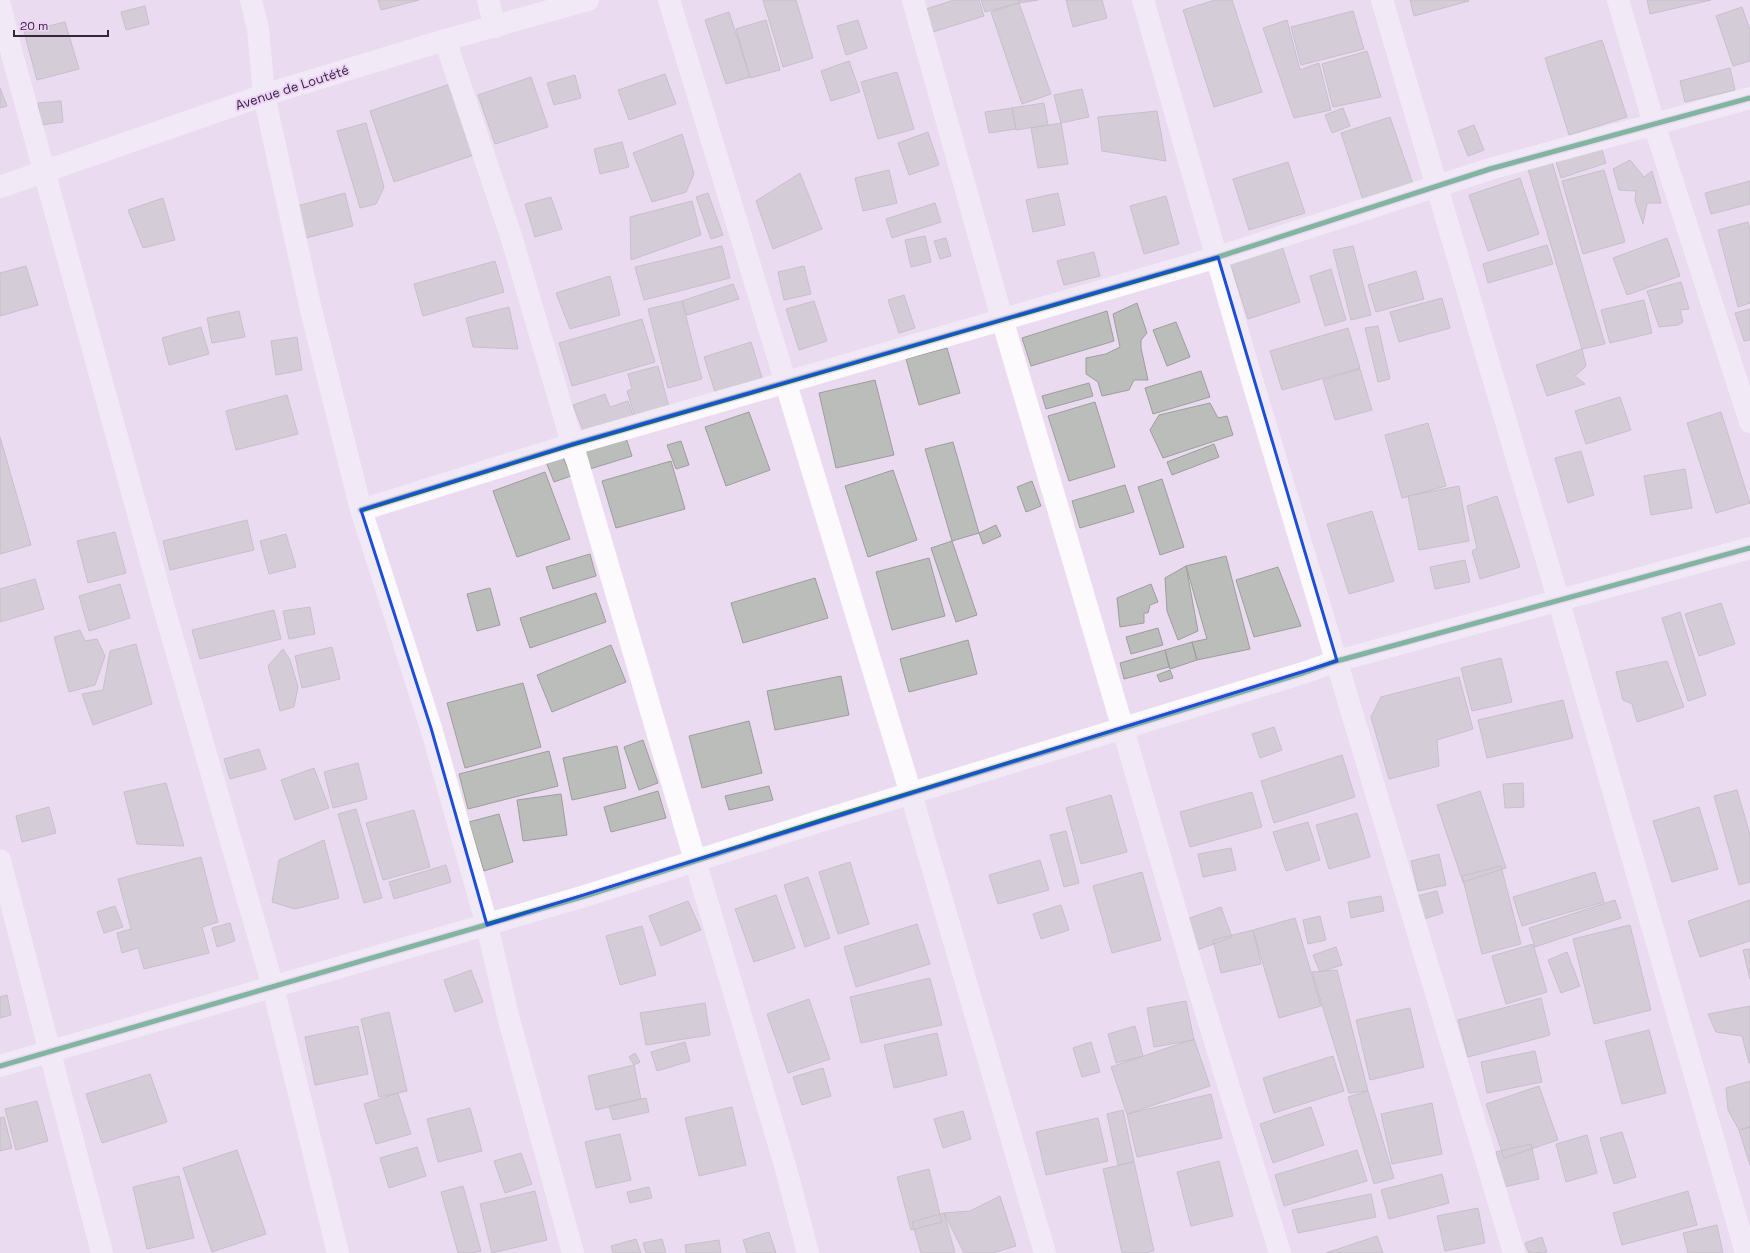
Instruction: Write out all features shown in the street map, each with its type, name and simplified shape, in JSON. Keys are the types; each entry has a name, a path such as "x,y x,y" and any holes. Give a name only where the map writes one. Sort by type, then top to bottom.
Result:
{"street":[{"path":"251,0 258,29 264,95 311,310 361,510 431,728 486,925 509,1020 573,1253"},
{"path":"488,0 495,27"},
{"name":"Avenue de Loutété","path":"0,187 264,95 445,40 588,0"},
{"path":"669,0 911,794 1044,1253"},
{"path":"913,0 1002,319 1192,967 1280,1253"},
{"path":"1143,0 1218,257 1244,353 1338,661 1514,1253"},
{"path":"1382,0 1746,1253"},
{"path":"1618,0 1654,124 1750,422"},
{"path":"0,5 44,172 164,608 273,987 338,1253"},
{"path":"445,40 511,236 786,1169 808,1253"},
{"path":"361,510 573,444 675,416 786,382 1218,257 1436,186 1750,98"},
{"path":"0,1066 585,896 695,860 1303,674 1338,661 1558,602 1750,548"},
{"path":"0,860 102,1253"}],"highlighted area":[{"path":"1218,257 1337,661 487,925 431,728 361,510 573,444"}],"building":[{"path":"378,0 419,0 381,10"},
{"path":"763,0 796,0 813,58 783,67"},
{"path":"954,0 979,0 984,16 933,32 926,9"},
{"path":"981,0 1018,0 1019,3 985,12"},
{"path":"1019,0 1038,0 1019,3"},
{"path":"1066,0 1102,0 1107,18 1073,27"},
{"path":"1215,0 1232,0 1262,92 1214,107 1183,10"},
{"path":"1410,0 1468,0 1469,1 1414,16"},
{"path":"1647,0 1711,0 1650,14"},
{"path":"1019,3 1051,94 1022,104 991,12"},
{"path":"145,6 149,24 126,30 121,12"},
{"path":"1742,7 1750,30 1750,61 1733,66 1716,16"},
{"path":"1353,11 1364,49 1301,65 1291,27"},
{"path":"729,12 750,77 726,84 705,20"},
{"path":"766,20 780,70 750,78 736,29"},
{"path":"858,20 867,48 846,55 837,26"},
{"path":"1287,20 1300,70 1319,63 1331,110 1294,118 1263,28"},
{"path":"65,22 79,69 37,80 24,32"},
{"path":"1602,40 1627,117 1569,135 1545,58"},
{"path":"1367,51 1381,97 1333,107 1322,64"},
{"path":"849,61 860,92 831,101 821,71"},
{"path":"1730,68 1735,90 1685,102 1680,81"},
{"path":"897,72 914,129 878,139 861,82"},
{"path":"665,74 676,104 629,120 618,90"},
{"path":"575,75 581,98 554,105 547,83"},
{"path":"531,77 548,127 495,144 478,95"},
{"path":"450,84 474,155 394,182 370,111"},
{"path":"0,88 7,106 0,108"},
{"path":"1082,89 1089,117 1061,123 1054,95"},
{"path":"61,101 63,122 41,125 38,103"},
{"path":"1044,103 1048,125 1016,130 1012,108"},
{"path":"1012,108 1016,129 989,133 985,112"},
{"path":"1343,108 1350,126 1332,133 1325,115"},
{"path":"1157,111 1166,161 1102,151 1098,117"},
{"path":"1390,117 1413,184 1363,200 1341,133"},
{"path":"366,123 384,187 376,204 360,208 337,131"},
{"path":"1061,123 1068,164 1038,168 1031,128"},
{"path":"1474,125 1484,150 1468,156 1458,131"},
{"path":"928,132 939,165 909,175 898,143"},
{"path":"682,134 694,174 686,192 652,202 633,153"},
{"path":"622,142 629,167 600,174 594,149"},
{"path":"1601,147 1606,163 1561,178 1556,162"},
{"path":"1630,160 1644,177 1652,171 1661,203 1647,203 1643,224 1635,200 1636,191 1619,190 1613,169"},
{"path":"1288,162 1305,213 1249,230 1233,179"},
{"path":"1552,162 1605,344 1582,349 1528,169"},
{"path":"889,170 897,203 863,211 855,178"},
{"path":"1604,170 1625,242 1583,254 1562,181"},
{"path":"800,173 822,229 773,249 756,201"},
{"path":"1520,178 1539,234 1488,251 1469,195"},
{"path":"1750,181 1750,204 1711,214 1705,193"},
{"path":"345,193 353,226 306,238 297,206"},
{"path":"708,193 723,235 711,239 696,197"},
{"path":"1058,193 1065,225 1033,232 1026,200"},
{"path":"1166,196 1179,244 1144,254 1130,206"},
{"path":"551,197 562,229 535,237 525,204"},
{"path":"163,198 175,240 143,248 128,210"},
{"path":"692,201 701,235 631,260 630,217"},
{"path":"935,203 941,222 892,238 886,219"},
{"path":"1748,222 1750,229 1750,303 1738,307 1718,230"},
{"path":"925,236 931,262 911,267 905,240"},
{"path":"946,238 951,256 940,259 934,241"},
{"path":"1667,238 1680,276 1627,295 1613,258"},
{"path":"1281,243 1300,302 1248,319 1229,260"},
{"path":"1547,245 1553,264 1488,283 1483,264"},
{"path":"722,246 730,278 644,300 635,267"},
{"path":"1353,246 1371,315 1351,320 1333,250"},
{"path":"1094,252 1100,276 1064,285 1057,261"},
{"path":"495,261 504,292 423,316 414,284"},
{"path":"26,266 38,305 0,316 0,273"},
{"path":"804,266 811,294 784,300 778,272"},
{"path":"1331,269 1346,320 1325,326 1310,276"},
{"path":"1416,271 1424,299 1376,312 1368,285"},
{"path":"610,276 620,315 570,329 556,293"},
{"path":"1681,282 1689,309 1680,310 1683,322 1678,325 1659,327 1647,291"},
{"path":"733,284 739,299 687,315 682,301"},
{"path":"904,295 915,328 899,333 888,300"},
{"path":"1442,298 1450,328 1399,342 1390,312"},
{"path":"1644,300 1652,333 1610,343 1601,310"},
{"path":"682,301 702,379 668,388 648,309"},
{"path":"814,301 827,341 799,350 786,309"},
{"path":"1137,303 1147,333 1141,340 1141,348 1148,380 1134,380 1129,390 1102,396 1098,382 1086,374 1086,358 1106,354 1120,347 1113,314"},
{"path":"509,307 518,349 473,347 466,318"},
{"path":"1750,309 1750,340 1744,341 1735,313"},
{"path":"239,311 245,337 212,343 207,318"},
{"path":"1107,311 1114,341 1031,366 1022,338"},
{"path":"642,319 655,362 572,386 559,343"},
{"path":"1176,322 1190,357 1167,366 1153,330"},
{"path":"1378,326 1390,379 1378,382 1365,328"},
{"path":"201,327 209,354 169,365 162,338"},
{"path":"1348,328 1360,368 1282,390 1270,351"},
{"path":"297,337 302,370 276,375 271,341"},
{"path":"751,342 762,378 715,392 704,357"},
{"path":"947,348 960,393 919,405 906,359"},
{"path":"1582,349 1586,366 1575,376 1585,384 1547,396 1536,365"},
{"path":"658,366 669,407 635,417 627,391 632,389 628,374"},
{"path":"1360,369 1372,410 1335,420 1323,380"},
{"path":"1201,371 1210,397 1153,414 1145,388"},
{"path":"875,380 894,455 836,468 819,393"},
{"path":"1089,383 1093,396 1046,409 1042,396"},
{"path":"605,394 610,407 628,401 633,416 584,433 573,405"},
{"path":"287,395 298,434 236,450 226,411"},
{"path":"1620,397 1631,430 1586,444 1575,411"},
{"path":"1095,402 1115,467 1069,481 1048,416"},
{"path":"1210,403 1218,418 1227,416 1233,435 1163,458 1150,430 1159,415"},
{"path":"749,412 770,470 726,486 705,427"},
{"path":"1721,412 1750,503 1716,513 1687,423"},
{"path":"1428,423 1446,486 1402,498 1385,435"},
{"path":"625,435 632,456 590,469 584,448"},
{"path":"0,437 31,545 0,554"},
{"path":"681,441 689,465 676,469 667,445"},
{"path":"953,442 979,533 952,541 925,449"},
{"path":"1214,444 1219,457 1172,475 1167,462"},
{"path":"1581,451 1594,495 1568,503 1555,458"},
{"path":"562,455 571,476 554,482 546,462"},
{"path":"671,461 685,509 616,528 602,481"},
{"path":"1685,469 1692,508 1651,515 1644,476"},
{"path":"893,470 917,540 868,557 845,486"},
{"path":"545,472 570,539 517,557 493,491"},
{"path":"1162,479 1184,547 1160,555 1138,487"},
{"path":"1032,481 1041,506 1026,512 1017,487"},
{"path":"1125,485 1134,512 1080,528 1072,501"},
{"path":"1459,486 1469,541 1419,550 1408,496"},
{"path":"1497,496 1520,567 1480,579 1472,551 1477,548 1467,506"},
{"path":"1372,511 1394,581 1349,594 1327,524"},
{"path":"247,520 254,550 170,570 163,541"},
{"path":"996,525 1001,536 983,544 979,533"},
{"path":"115,532 126,573 88,583 77,541"},
{"path":"286,534 296,567 269,574 260,541"},
{"path":"952,541 977,615 956,622 931,548"},
{"path":"590,554 596,576 553,589 546,567"},
{"path":"1226,556 1250,649 1197,660 1192,642 1207,639 1186,566"},
{"path":"929,558 945,616 892,630 876,572"},
{"path":"1465,560 1470,582 1435,589 1430,567"},
{"path":"1186,566 1198,631 1178,640 1167,611 1165,578"},
{"path":"1278,567 1301,626 1254,637 1236,580"},
{"path":"815,578 828,618 743,643 731,603"},
{"path":"35,579 44,609 0,622 0,589"},
{"path":"120,584 130,618 89,631 79,596"},
{"path":"1151,584 1158,602 1150,605 1148,613 1144,613 1144,623 1120,627 1117,598"},
{"path":"490,588 500,625 477,631 467,594"},
{"path":"596,593 606,622 530,648 520,618"},
{"path":"1721,603 1735,644 1699,656 1685,614"},
{"path":"310,607 315,634 289,639 283,611"},
{"path":"274,610 281,639 200,659 192,630"},
{"path":"1680,612 1706,695 1688,701 1662,618"},
{"path":"1158,628 1163,645 1131,654 1126,637"},
{"path":"80,630 85,641 97,639 105,656 95,685 69,692 54,637"},
{"path":"968,640 977,674 909,692 900,659"},
{"path":"1192,642 1197,660 1170,669 1165,650"},
{"path":"136,644 152,704 93,725 82,694 103,690 110,651"},
{"path":"611,645 626,682 552,712 537,675"},
{"path":"332,647 340,679 302,688 295,656"},
{"path":"283,649 290,660 298,687 294,707 280,711 268,666"},
{"path":"1165,650 1169,667 1124,679 1120,663"},
{"path":"1501,658 1512,702 1472,711 1461,668"},
{"path":"1667,661 1684,707 1637,722 1632,704 1623,700 1616,672"},
{"path":"1170,670 1173,678 1160,682 1157,675"},
{"path":"841,676 849,715 775,730 767,691"},
{"path":"1459,677 1473,729 1437,740 1439,766 1389,779 1371,717 1381,697"},
{"path":"523,683 541,747 465,768 447,703"},
{"path":"1563,700 1573,738 1487,758 1478,720"},
{"path":"749,721 762,773 702,788 689,736"},
{"path":"1274,727 1282,750 1260,758 1252,734"},
{"path":"643,740 658,783 639,790 624,747"},
{"path":"617,746 626,788 572,800 563,758"},
{"path":"259,749 266,769 230,779 224,759"},
{"path":"549,751 558,786 468,809 459,774"},
{"path":"1342,755 1355,797 1274,823 1261,781"},
{"path":"358,763 367,799 333,808 324,772"},
{"path":"314,768 329,808 295,820 281,780"},
{"path":"166,783 184,846 137,844 124,792"},
{"path":"1523,783 1524,807 1505,808 1503,784"},
{"path":"769,786 773,800 729,810 725,796"},
{"path":"1737,790 1750,835 1750,882 1739,885 1714,796"},
{"path":"658,791 666,818 611,832 604,807"},
{"path":"1480,791 1506,868 1463,882 1437,805"},
{"path":"1252,792 1262,827 1190,847 1180,812"},
{"path":"561,794 567,835 523,841 517,800"},
{"path":"1111,795 1127,852 1081,864 1066,808"},
{"path":"49,807 56,833 22,842 16,816"},
{"path":"1699,807 1718,869 1672,882 1653,821"},
{"path":"356,809 382,898 364,903 338,814"},
{"path":"414,810 430,867 383,880 366,823"},
{"path":"1357,813 1370,857 1329,869 1316,825"},
{"path":"499,814 513,862 484,871 469,822"},
{"path":"1308,822 1320,860 1286,871 1273,832"},
{"path":"1066,831 1079,883 1064,887 1050,835"},
{"path":"324,840 339,898 295,909 272,902 279,860"},
{"path":"1231,848 1236,870 1203,877 1198,854"},
{"path":"1439,854 1446,885 1418,891 1411,861"},
{"path":"201,857 218,922 202,927 209,953 144,969 138,948 122,953 117,933 131,929 118,879"},
{"path":"1040,860 1049,890 998,904 989,875"},
{"path":"850,862 869,924 838,934 819,872"},
{"path":"446,865 451,882 394,899 389,882"},
{"path":"1501,866 1521,944 1482,954 1462,876"},
{"path":"1142,872 1161,940 1112,953 1093,886"},
{"path":"1595,872 1604,902 1522,926 1513,897"},
{"path":"808,877 830,938 805,947 784,885"},
{"path":"1437,891 1443,913 1420,920 1413,897"},
{"path":"776,895 795,948 754,962 735,909"},
{"path":"1381,896 1384,911 1351,918 1348,902"},
{"path":"1615,900 1621,918 1535,947 1529,928"},
{"path":"1750,900 1750,941 1700,957 1688,921"},
{"path":"688,901 701,930 661,946 649,916"},
{"path":"1061,905 1069,930 1041,939 1033,914"},
{"path":"115,906 123,927 104,933 97,912"},
{"path":"1221,907 1232,937 1195,951 1184,920"},
{"path":"1320,916 1326,940 1308,944 1303,920"},
{"path":"1295,918 1321,1006 1279,1018 1253,930"},
{"path":"230,923 235,941 217,947 212,928"},
{"path":"917,924 930,964 856,987 844,947"},
{"path":"1630,925 1651,1010 1594,1024 1573,939"},
{"path":"642,926 656,975 620,985 606,936"},
{"path":"1253,930 1261,964 1221,973 1213,940"},
{"path":"1533,944 1547,992 1506,1004 1492,956"},
{"path":"1336,947 1342,965 1320,972 1313,955"},
{"path":"1750,949 1750,979 1743,950"},
{"path":"1567,952 1580,986 1561,993 1548,960"},
{"path":"471,970 483,1002 455,1012 444,980"},
{"path":"1337,970 1368,1091 1349,1093 1312,972"},
{"path":"930,978 942,1025 861,1043 850,997"},
{"path":"7,995 11,1015 0,1018 0,997"},
{"path":"1541,998 1550,1035 1468,1057 1458,1020"},
{"path":"809,999 830,1059 788,1073 767,1014"},
{"path":"1186,1001 1194,1040 1154,1047 1147,1008"},
{"path":"705,1003 710,1035 646,1045 640,1013"},
{"path":"1750,1006 1749,1063 1742,1036 1716,1032 1708,1014"},
{"path":"1410,1008 1424,1067 1370,1080 1356,1020"},
{"path":"389,1012 407,1091 379,1097 361,1019"},
{"path":"358,1026 368,1074 315,1085 305,1037"},
{"path":"1135,1026 1143,1056 1116,1063 1108,1034"},
{"path":"1649,1030 1666,1093 1622,1104 1605,1041"},
{"path":"937,1033 947,1075 894,1088 884,1045"},
{"path":"1194,1039 1210,1086 1127,1114 1111,1067"},
{"path":"685,1042 690,1061 657,1071 651,1052"},
{"path":"1091,1042 1100,1072 1082,1077 1073,1048"},
{"path":"1535,1051 1542,1082 1487,1093 1481,1062"},
{"path":"635,1053 640,1062 634,1065 629,1057"},
{"path":"1333,1056 1344,1091 1274,1113 1263,1078"},
{"path":"634,1065 641,1099 596,1110 588,1076"},
{"path":"823,1068 831,1096 802,1105 793,1077"},
{"path":"150,1074 167,1122 102,1143 86,1094"},
{"path":"1750,1081 1750,1127 1739,1130 1728,1110 1726,1088"},
{"path":"1539,1086 1558,1140 1504,1158 1486,1104"},
{"path":"1368,1091 1394,1178 1374,1184 1348,1097"},
{"path":"398,1093 411,1134 376,1144 364,1104"},
{"path":"1211,1094 1222,1138 1137,1157 1127,1114"},
{"path":"646,1098 649,1112 613,1120 609,1106"},
{"path":"37,1101 48,1141 16,1150 5,1109"},
{"path":"1432,1103 1442,1154 1392,1164 1381,1114"},
{"path":"732,1107 746,1165 699,1176 685,1118"},
{"path":"1311,1107 1324,1145 1273,1163 1260,1124"},
{"path":"470,1108 482,1151 438,1162 427,1119"},
{"path":"1123,1110 1134,1162 1118,1165 1107,1114"},
{"path":"963,1111 971,1139 943,1148 934,1119"},
{"path":"4,1117 12,1148 0,1151 0,1118"},
{"path":"1098,1118 1108,1161 1046,1175 1036,1132"},
{"path":"1750,1127 1750,1165 1739,1130"},
{"path":"1622,1132 1636,1177 1614,1184 1600,1138"},
{"path":"620,1134 631,1180 596,1188 585,1142"},
{"path":"1587,1135 1597,1173 1566,1182 1556,1144"},
{"path":"1531,1144 1539,1179 1504,1187 1496,1152"},
{"path":"417,1147 426,1176 389,1188 380,1158"},
{"path":"237,1150 266,1234 212,1252 183,1168"},
{"path":"1357,1150 1367,1181 1284,1206 1275,1175"},
{"path":"521,1153 532,1184 505,1193 494,1161"},
{"path":"1219,1161 1233,1216 1191,1226 1177,1172"},
{"path":"1134,1162 1154,1251 1145,1253 1122,1253 1103,1169"},
{"path":"929,1169 942,1222 911,1230 897,1177"},
{"path":"1442,1174 1449,1203 1389,1219 1381,1190"},
{"path":"179,1176 194,1238 147,1249 133,1187"},
{"path":"463,1186 481,1251 472,1253 458,1253 441,1192"},
{"path":"649,1187 652,1198 630,1203 627,1192"},
{"path":"535,1191 547,1240 492,1253 480,1204"},
{"path":"1688,1191 1697,1225 1622,1245 1613,1213"},
{"path":"1371,1194 1376,1217 1298,1233 1292,1210"},
{"path":"1000,1196 1016,1246 993,1253 964,1253 944,1213 970,1211"},
{"path":"1478,1208 1485,1243 1445,1251 1437,1216"},
{"path":"944,1213 955,1253 921,1253 912,1222"},
{"path":"1717,1225 1723,1253 1688,1253 1683,1233"},
{"path":"769,1232 776,1253 747,1253 743,1240"},
{"path":"1377,1236 1383,1253 1326,1253"},
{"path":"1542,1237 1547,1252 1529,1253 1525,1243"},
{"path":"636,1239 641,1253 613,1253 611,1246"},
{"path":"662,1239 666,1253 646,1253 643,1243"},
{"path":"719,1240 721,1253 686,1253 685,1245"}],"cycle path":[{"path":"361,510 573,444 1218,257 1490,169 1750,98"},
{"path":"0,1066 585,896 824,820 1303,673 1337,661 1750,548"}]}
